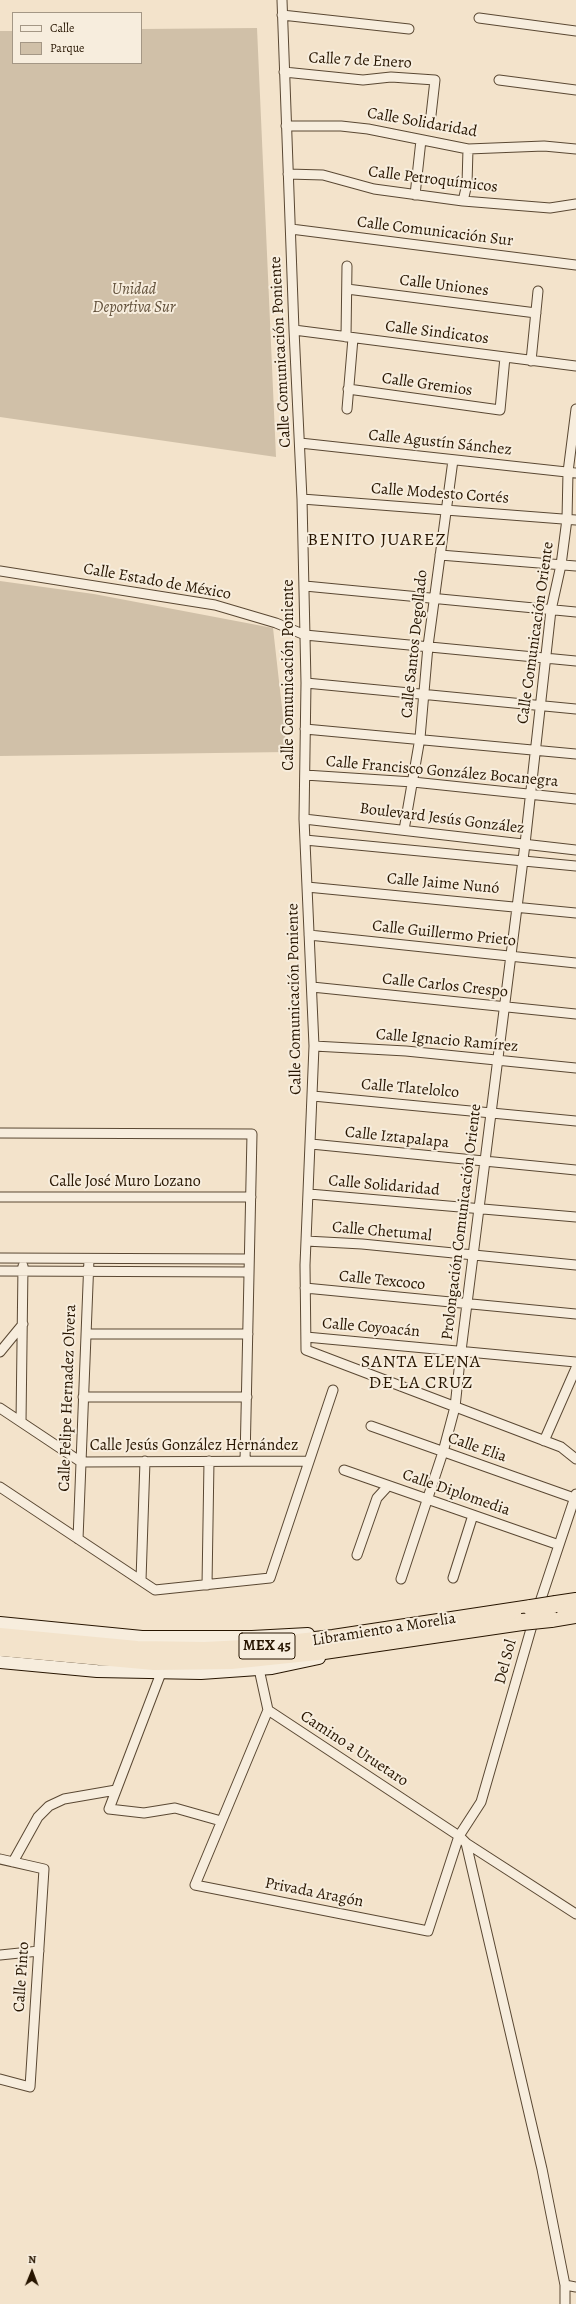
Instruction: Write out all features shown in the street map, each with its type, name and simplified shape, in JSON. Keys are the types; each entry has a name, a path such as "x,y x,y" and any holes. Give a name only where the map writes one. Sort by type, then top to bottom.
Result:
{"highway":[{"name":"Libramiento a Morelia","path":"0,1648 114,1659 194,1663 268,1658 522,1622 554,1612 576,1601"},
{"name":"Libramiento a Morelia","path":"0,1636 137,1649 205,1650 296,1643 531,1608 576,1615"}],"main road":[{"path":"0,1623 142,1637 292,1635 421,1624"},
{"path":"0,1662 97,1671 201,1673 259,1669 319,1659 393,1641"}],"street":[{"name":"Calle Comunicación Poniente","path":"282,0 294,330 302,498 306,683 304,819 314,1046 304,1288 306,1350 455,1407"},
{"path":"282,15 409,29"},
{"path":"479,18 576,31"},
{"name":"Calle 7 de Enero","path":"284,72 363,80 391,77 435,80 430,124"},
{"path":"500,80 576,90"},
{"name":"Calle Solidaridad","path":"286,126 341,126 368,128 468,149 544,146 576,149"},
{"path":"415,195 421,140"},
{"path":"463,201 467,178 468,149"},
{"name":"Calle Petroquímicos","path":"288,174 323,175 374,189 463,201 550,208 576,204"},
{"name":"Calle Comunicación Sur","path":"291,230 576,265"},
{"path":"347,410 350,338 347,289 348,266"},
{"name":"Calle Uniones","path":"347,289 536,313"},
{"path":"531,361 538,291"},
{"name":"Calle Sindicatos","path":"294,330 576,366"},
{"name":"Calle Gremios","path":"348,389 500,410 505,357"},
{"name":"Calle Comunicación Oriente","path":"523,861 551,610 571,520 576,409"},
{"name":"Calle Agustín Sánchez","path":"300,443 572,473"},
{"name":"Calle Santos Degollado","path":"404,830 420,738 428,646 453,460"},
{"name":"Calle Modesto Cortés","path":"302,498 446,508 571,520"},
{"path":"440,555 576,566"},
{"name":"Calle Estado de México","path":"0,571 215,605 268,620 305,635 576,661"},
{"path":"304,586 576,612"},
{"path":"306,683 425,693 576,709"},
{"path":"306,729 420,738 576,754"},
{"name":"Calle Francisco González Bocanegra","path":"305,775 413,782 531,793 576,800"},
{"name":"Boulevard Jesús González","path":"304,819 576,850"},
{"name":"Boulevard Jesús González","path":"305,840 576,866"},
{"name":"Prolongación Comunicación Oriente","path":"401,1579 443,1452 455,1407 466,1305 523,861"},
{"name":"Calle Jaime Nunó","path":"307,887 517,906 576,913"},
{"name":"Calle Guillermo Prieto","path":"309,935 576,963"},
{"name":"Calle Carlos Crespo","path":"312,987 576,1014"},
{"name":"Calle Ignacio Ramírez","path":"314,1046 498,1059 576,1068"},
{"name":"Calle Tlatelolco","path":"313,1096 576,1121"},
{"path":"0,1133 252,1134 245,1461"},
{"name":"Calle Iztapalapa","path":"311,1144 576,1170"},
{"name":"Calle Solidaridad","path":"309,1194 576,1217"},
{"name":"Calle José Muro Lozano","path":"0,1197 251,1197"},
{"name":"Calle Chetumal","path":"306,1241 362,1244 576,1265"},
{"path":"0,1258 250,1259"},
{"path":"21,1422 23,1258"},
{"name":"Calle Felipe Hernadez Olvera","path":"78,1538 89,1259"},
{"path":"0,1271 249,1272"},
{"name":"Calle Texcoco","path":"304,1288 466,1305 576,1314"},
{"path":"0,1352 23,1324"},
{"path":"86,1334 248,1334"},
{"name":"Calle Coyoacán","path":"306,1337 576,1362"},
{"path":"544,1441 576,1368"},
{"path":"0,1487 155,1590 270,1578 333,1390"},
{"path":"83,1397 246,1397"},
{"path":"455,1407 561,1447 576,1459"},
{"name":"Calle Jesús González Hernández","path":"0,1408 81,1462 308,1461"},
{"name":"Calle Elia","path":"370,1426 575,1496"},
{"path":"207,1585 209,1461"},
{"path":"141,1580 145,1462"},
{"name":"Calle Diplomedia","path":"344,1470 559,1545"},
{"path":"357,1555 377,1498 388,1486"},
{"name":"Del Sol","path":"428,1931 459,1836 481,1802 531,1629 575,1496"},
{"path":"453,1578 473,1515"},
{"path":"161,1673 109,1809 144,1813 175,1808 221,1821 268,1710 259,1669"},
{"name":"Camino a Uruetaro","path":"268,1710 459,1836 466,1843 576,1914"},
{"path":"0,1859 13,1862 38,1817 49,1806 64,1799 116,1790"},
{"name":"Privada Aragón","path":"221,1821 195,1885 428,1931"},
{"path":"466,1843 542,2169 565,2285 565,2304"},
{"name":"Calle Pinto","path":"0,2079 30,2087 44,1869 13,1862"},
{"path":"0,1955 39,1950"},
{"path":"565,2285 576,2287"}],"green space":[{"name":"Unidad Deportiva Sur","path":"257,28 276,457 0,417 0,31 12,31 12,64 142,64 142,29"},
{"path":"0,581 94,594 273,628 287,752 0,756"}],"district":[{"name":"BENITO JUAREZ","path":"377,541"},
{"name":"SANTA ELENA DE LA CRUZ","path":"421,1373"}]}
